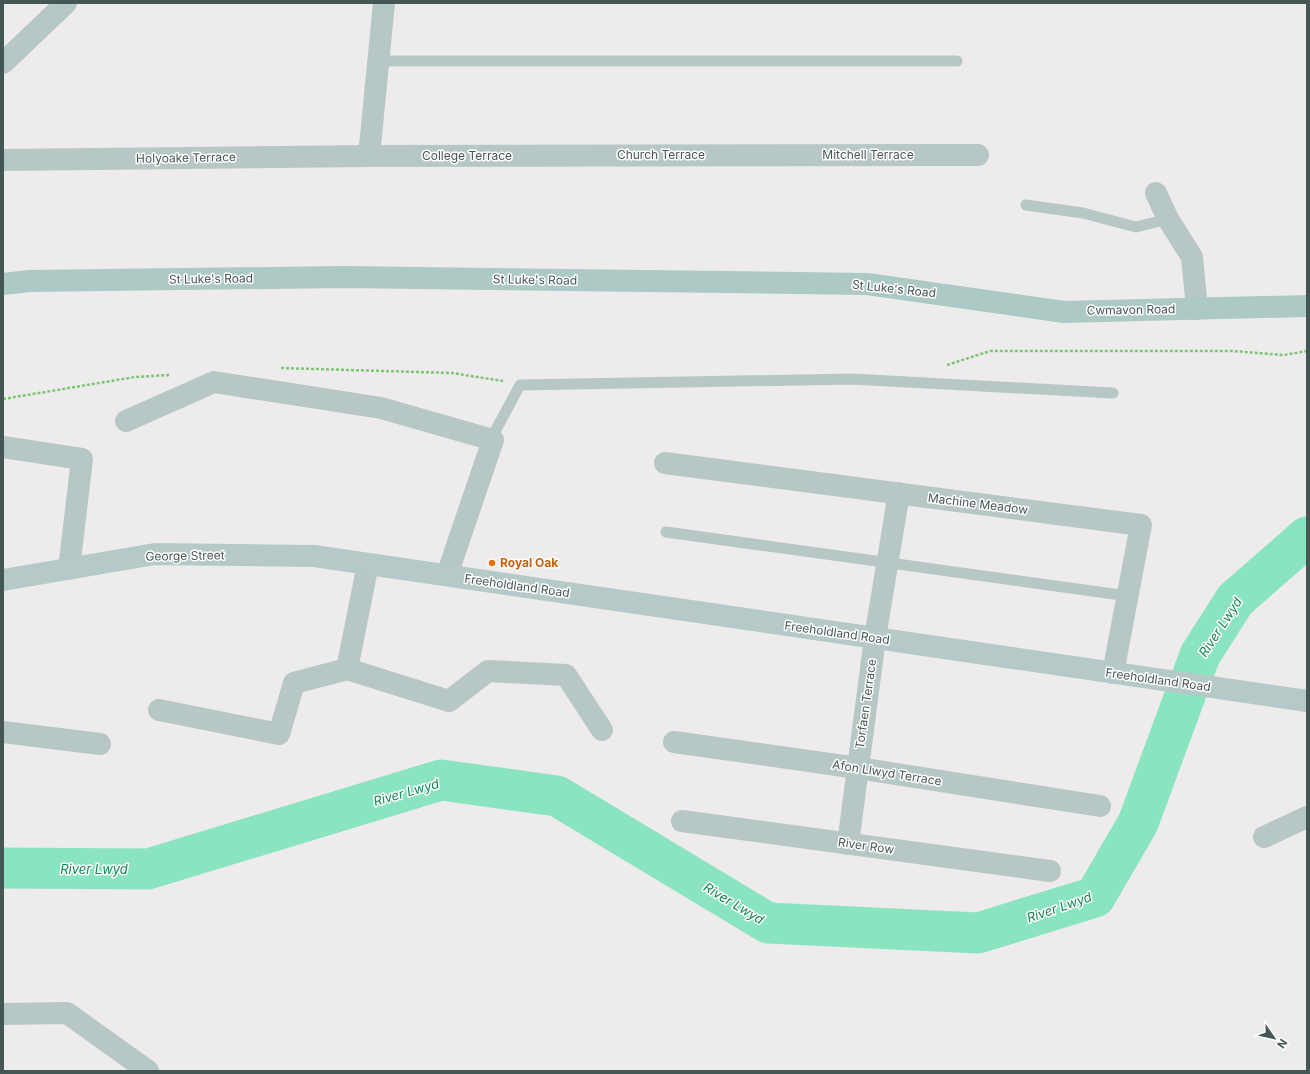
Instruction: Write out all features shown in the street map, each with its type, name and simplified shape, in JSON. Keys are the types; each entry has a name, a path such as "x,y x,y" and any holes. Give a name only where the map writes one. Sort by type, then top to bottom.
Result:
{"main road":[{"name":"St Luke's Road","path":"3,284 30,281 344,277 867,284 1064,312"},
{"name":"Cwmavon Road","path":"1064,312 1307,306"},
{"name":"George Street","path":"3,580 155,554 314,556 368,564"},
{"name":"Freeholdland Road","path":"368,564 1307,701"}],"street":[{"path":"3,62 66,3"},
{"path":"369,156 384,3"},
{"name":"Mitchell Terrace","path":"758,155 978,155"},
{"name":"Church Terrace","path":"565,156 758,155"},
{"name":"College Terrace","path":"369,156 565,156"},
{"name":"Holyoake Terrace","path":"3,160 369,156"},
{"path":"1156,193 1168,218 1192,257 1197,309"},
{"path":"126,421 214,382 381,408 493,440 447,575"},
{"path":"3,446 82,459 69,569"},
{"name":"Machine Meadow","path":"665,463 1141,525 1113,673"},
{"name":"Torfaen Terrace","path":"848,844 875,638 898,493"},
{"path":"347,669 368,564"},
{"path":"159,710 278,734 294,683 347,669 449,701 488,671 566,675 602,730"},
{"path":"3,732 100,744"},
{"name":"Afon Llwyd Terrace","path":"674,742 858,768 1100,806"},
{"path":"1264,837 1306,818"},
{"name":"River Row","path":"682,821 1050,871"},
{"path":"3,1014 67,1013 148,1071"}],"lane":[{"path":"378,61 957,61"},
{"path":"1026,205 1083,213 1136,227 1168,218"},
{"path":"493,440 492,437 520,385 852,379 1113,393"},
{"path":"666,532 1128,596"}],"path":[{"path":"923,383 928,372 990,351 1232,351 1284,355 1307,351"}],"waterway":[{"name":"River Lwyd","path":"3,868 148,869 441,780 557,796 768,923 978,933 1095,897 1138,823 1200,655 1235,600 1307,537"}],"place":[{"name":"Royal Oak","path":"492,563"}]}
